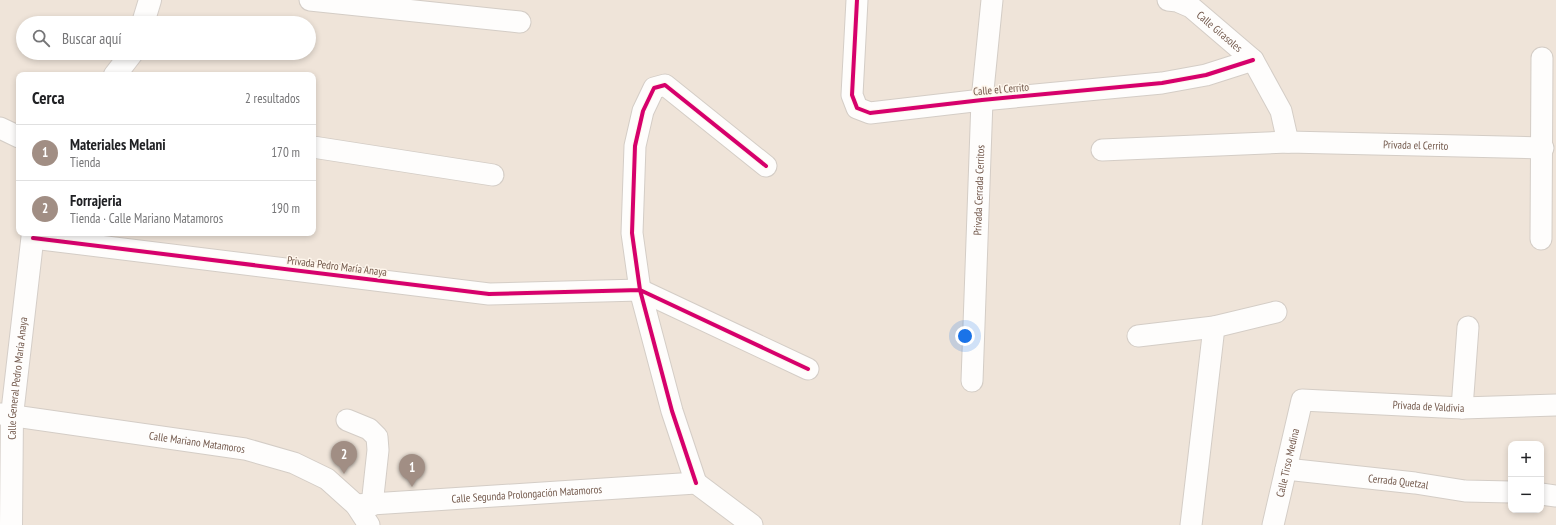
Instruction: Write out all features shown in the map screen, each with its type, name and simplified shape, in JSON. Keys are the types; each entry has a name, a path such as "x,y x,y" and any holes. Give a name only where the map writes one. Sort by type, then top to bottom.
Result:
{"main road":[{"path":"145,16 150,0"},
{"path":"117,72 127,60"},
{"name":"Calle General Pedro María Anaya","path":"11,525 6,414 33,236"}],"street":[{"path":"310,0 520,22"},
{"name":"Calle el Cerrito","path":"857,0 852,95 857,108 870,113 982,100 1162,83 1206,75 1253,60"},
{"name":"Privada Cerrada Cerritos","path":"972,381 982,100 992,0"},
{"name":"Calle Girasoles","path":"1168,0 1176,1 1191,7 1253,60 1281,111 1288,142"},
{"path":"1542,58 1542,239"},
{"path":"752,525 696,483 672,412 640,290 632,233 635,146 643,111 654,88 665,85 766,166"},
{"path":"0,128 16,136"},
{"name":"Privada el Cerrito","path":"1102,150 1288,142 1543,148"},
{"path":"316,147 493,175"},
{"name":"Privada Pedro María Anaya","path":"33,236 489,294 640,290"},
{"path":"640,290 808,369"},
{"path":"1138,336 1214,327 1276,312"},
{"path":"1191,525 1214,327"},
{"path":"1462,408 1468,327"},
{"name":"Privada de Valdivia","path":"1302,400 1462,408 1556,405"},
{"name":"Calle Tirso Medina","path":"1273,525 1302,400"},
{"name":"Calle Mariano Matamoros","path":"6,414 252,451 294,463 327,478 364,505 369,525"},
{"path":"347,420 369,430 378,437 378,450 364,505"},
{"name":"Cerrada Quetzal","path":"1286,469 1415,483 1465,491 1508,492"},
{"name":"Calle Segunda Prolongación Matamoros","path":"364,505 696,483"},
{"path":"1544,494 1556,496"}],"shaded area":[{"path":"0,0 1556,0 1556,525 0,525"}],"cycle path":[{"path":"857,0 852,95 857,108 870,113 982,100 1162,83 1206,75 1253,60"},
{"path":"696,483 672,411 640,290 632,233 635,146 643,111 654,88 665,85 766,166"},
{"path":"33,238 489,294 640,290 808,369"}],"place":[{"name":"Forrajeria","path":"344,474"},
{"name":"Materiales Melani","path":"412,487"}]}
